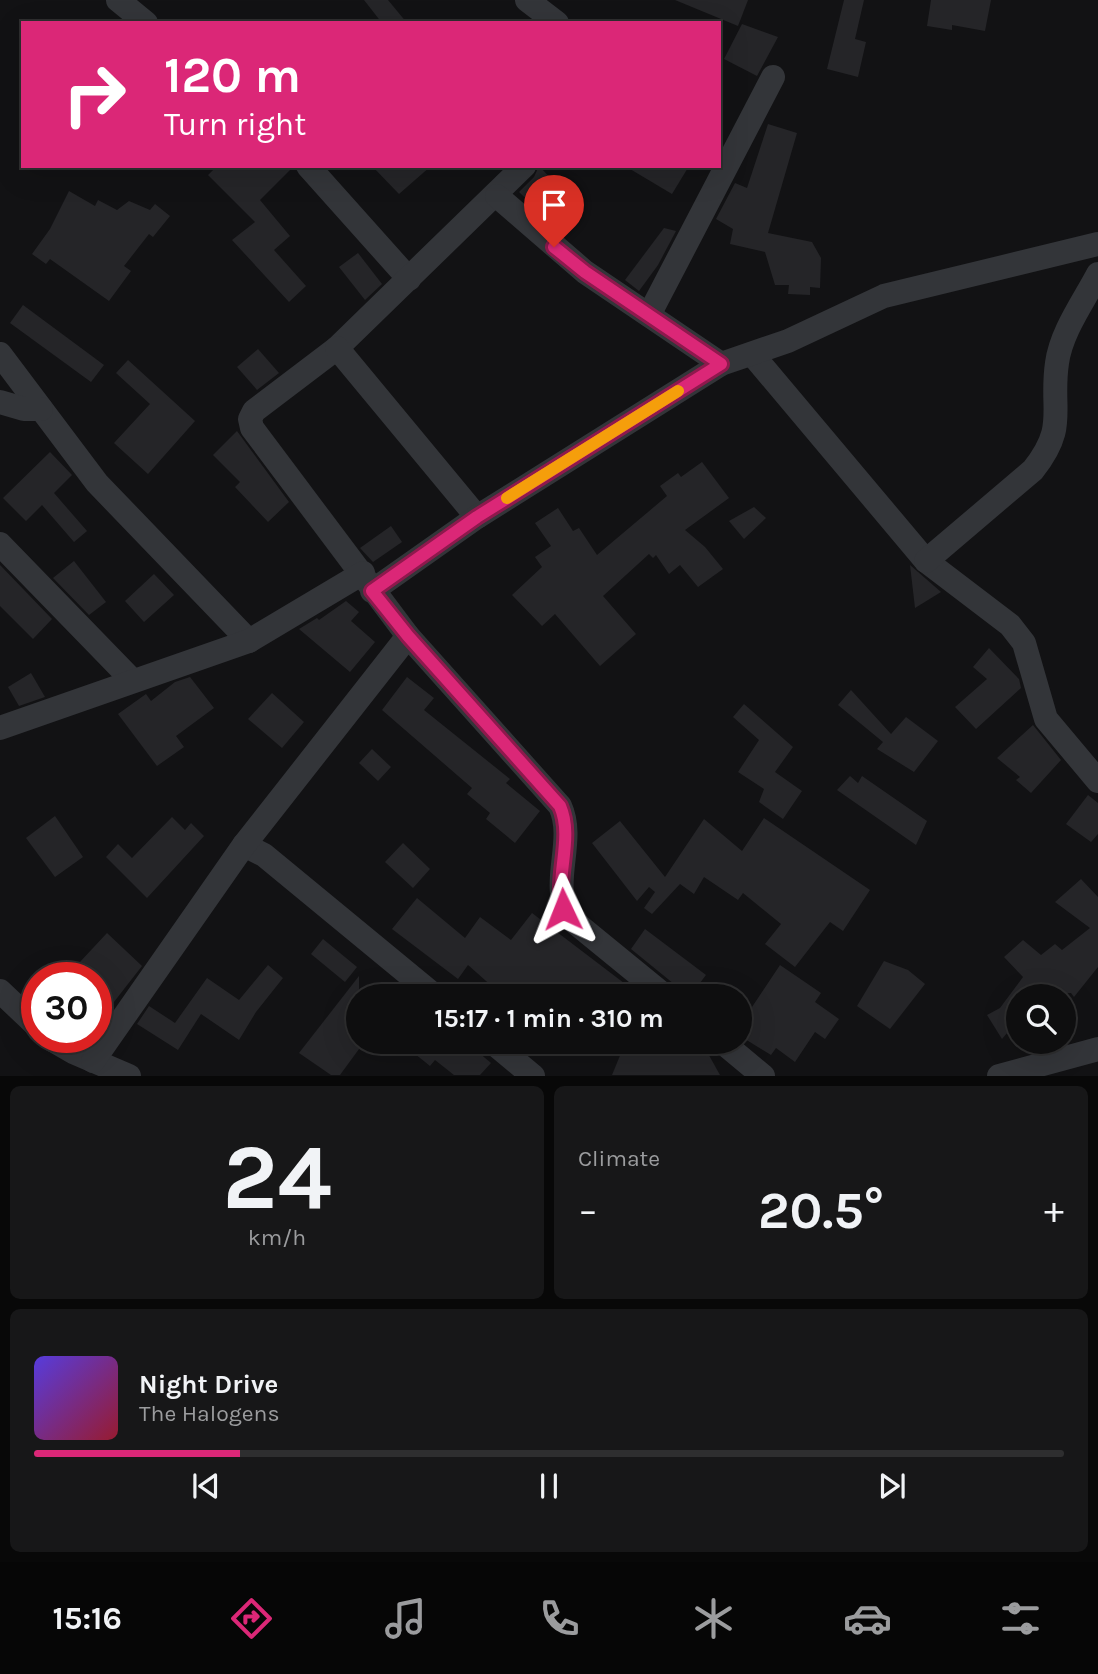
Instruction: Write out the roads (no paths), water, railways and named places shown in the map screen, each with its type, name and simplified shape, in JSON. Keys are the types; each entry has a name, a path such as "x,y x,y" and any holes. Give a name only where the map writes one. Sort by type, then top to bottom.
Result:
{"street":[{"path":"118,0 144,21"},
{"path":"527,0 554,21"},
{"path":"649,316 773,77"},
{"path":"309,168 409,279"},
{"path":"522,168 337,348 254,411 250,419 252,428 408,636 560,806 566,820 560,896 563,909 572,920 650,984"},
{"path":"497,195 585,272 721,364"},
{"path":"0,729 249,640 368,582 721,364 752,354 884,296 1098,244"},
{"path":"926,561 1033,470 1046,453 1057,427 1057,363 1062,342 1098,274"},
{"path":"337,348 477,517"},
{"path":"0,354 97,483 249,640"},
{"path":"752,354 926,561 1010,625 1024,643 1046,719 1098,781"},
{"path":"0,402 24,409 41,409"},
{"path":"0,544 132,680"},
{"path":"93,1061 244,845 408,636"},
{"path":"244,845 264,855 420,984"},
{"path":"0,991 21,1011"},
{"path":"999,1076 1098,1049"},
{"path":"78,1053 129,1076"},
{"path":"507,1054 533,1076"},
{"path":"737,1054 763,1076"}]}
